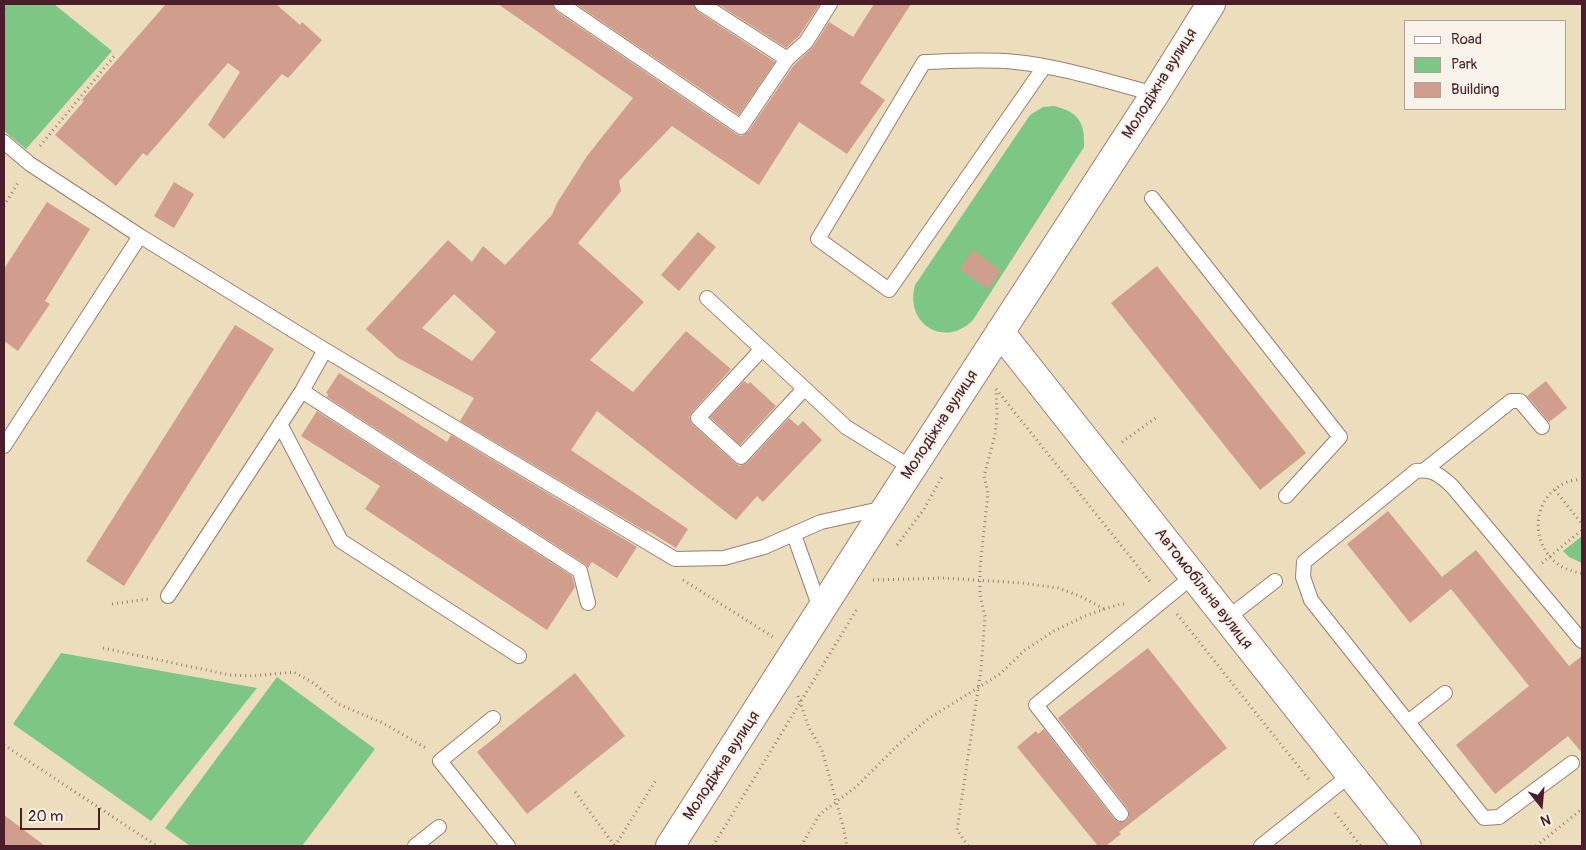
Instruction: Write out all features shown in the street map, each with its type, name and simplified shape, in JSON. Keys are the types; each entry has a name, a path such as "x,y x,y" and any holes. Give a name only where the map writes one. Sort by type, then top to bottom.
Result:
{"street":[{"name":"Молодіжна вулиця","path":"670,846 886,508 1155,94 1211,4"},
{"name":"Автомобільна вулиця","path":"1000,332 1406,846"}],"lane":[{"path":"561,4 741,127 787,59 806,42 830,4"},
{"path":"702,4 787,59"},
{"path":"1044,67 889,290 818,239 924,62 973,60 1016,62 1044,67 1078,74 1155,94"},
{"path":"4,142 30,164 140,236 325,350 675,559 724,558 764,547 822,522 886,508"},
{"path":"1152,198 1340,437 1286,496"},
{"path":"4,446 140,236"},
{"path":"707,298 846,427 912,468"},
{"path":"762,349 698,418 741,457 804,389"},
{"path":"168,596 302,391 325,350"},
{"path":"302,391 580,571 588,603"},
{"path":"1542,427 1520,401 1510,401 1426,469 1416,471 1304,562 1303,577 1311,600 1484,818 1499,817 1572,763"},
{"path":"280,424 342,541 519,656"},
{"path":"1426,469 1441,476 1452,486 1582,641"},
{"path":"794,535 820,611"},
{"path":"1121,814 1036,705 1193,576"},
{"path":"1226,619 1275,581"},
{"path":"1408,722 1445,693"},
{"path":"493,718 440,761 508,846"},
{"path":"1261,846 1350,775"},
{"path":"415,846 439,827"}],"path":[{"path":"4,8 7,4"},
{"path":"4,206 37,149 116,54"},
{"path":"968,846 957,830 979,687 985,617 980,594 980,580 988,493 984,476 995,435 997,414 996,389 1361,846"},
{"path":"1100,459 1157,417"},
{"path":"1582,479 1568,482 1555,490 1546,499 1538,522 1538,535 1542,547 1549,557 1560,566 1573,572 1582,573"},
{"path":"1555,490 1582,524"},
{"path":"1528,576 1582,530"},
{"path":"848,567 864,578 874,581 942,578 1058,588 1080,596 1105,609"},
{"path":"869,589 878,573"},
{"path":"682,580 773,637"},
{"path":"112,604 168,596"},
{"path":"801,846 820,814 857,786 899,744 928,719 1000,674 1025,650 1054,630 1087,615 1120,604 1143,603 1165,599"},
{"path":"713,846 859,605"},
{"path":"103,648 230,675 253,676 294,672 315,684 338,704 391,727 424,747 440,761"},
{"path":"786,665 809,728 822,750 847,846"},
{"path":"4,745 157,846"},
{"path":"575,792 615,846 656,780"},
{"path":"1536,846 1582,809"}],"green space":[{"path":"4,4 54,4 112,51 26,149 4,131"},
{"path":"1054,106 1063,108 1075,115 1079,120 1082,125 1084,147 973,320 962,328 951,332 939,332 929,328 921,321 915,311 913,299 915,285 1030,115 1043,107"},
{"path":"1582,536 1582,563 1569,557 1563,551"},
{"path":"61,653 257,688 151,821 13,724"},
{"path":"277,677 375,749 302,846 190,846 165,828"}],"building":[{"path":"166,4 276,4 300,25 302,22 322,40 288,78 282,74 224,139 208,125 240,72 228,63 147,156 143,153 116,186 55,135 84,101 82,100"},
{"path":"498,4 552,4 556,11 741,136 748,132 794,65 813,47 829,22 853,37 874,4 911,4 860,83 885,100 847,154 799,122 759,185 672,126 619,181 621,191 578,243 644,302 590,360 633,392 686,331 731,369 689,417 692,424 735,463 740,466 747,463 789,418 798,426 803,421 822,440 763,502 757,496 736,520 597,411 571,450 688,529 676,548 460,421 474,398 398,358 366,329 448,240 472,262 483,246 505,265 552,215 557,203 587,156 633,98","holes":["454,294 496,332 472,361 422,328"]},
{"path":"576,4 693,4 697,11 775,62 739,115"},
{"path":"718,4 820,4 799,36 786,48"},
{"path":"174,182 194,194 174,228 154,216"},
{"path":"47,202 90,229 45,301 50,304 18,351 4,341 4,269"},
{"path":"698,232 716,247 679,291 661,275"},
{"path":"973,250 1001,271 988,289 960,269"},
{"path":"1157,266 1306,453 1260,490 1111,303"},
{"path":"235,325 274,349 124,586 86,561"},
{"path":"339,373 447,442 451,435 637,547 617,578 592,562 588,568 585,564 327,397 328,394 326,393"},
{"path":"744,381 748,384 750,382 776,406 740,445 710,417"},
{"path":"1546,381 1567,408 1549,422 1527,396"},
{"path":"317,411 572,576 575,587 547,630 365,509 380,486 301,436"},
{"path":"1388,511 1442,577 1476,550 1569,666 1582,656 1582,753 1568,736 1495,794 1456,745 1529,686 1451,589 1410,623 1347,544"},
{"path":"1148,648 1227,748 1119,832 1121,834 1106,846 1098,846 1017,747 1036,731 1038,734 1044,729 1114,819 1118,822 1126,821 1129,817 1128,809 1058,718"},
{"path":"575,673 625,736 527,814 477,752"},
{"path":"4,815 45,846 4,846"}]}
